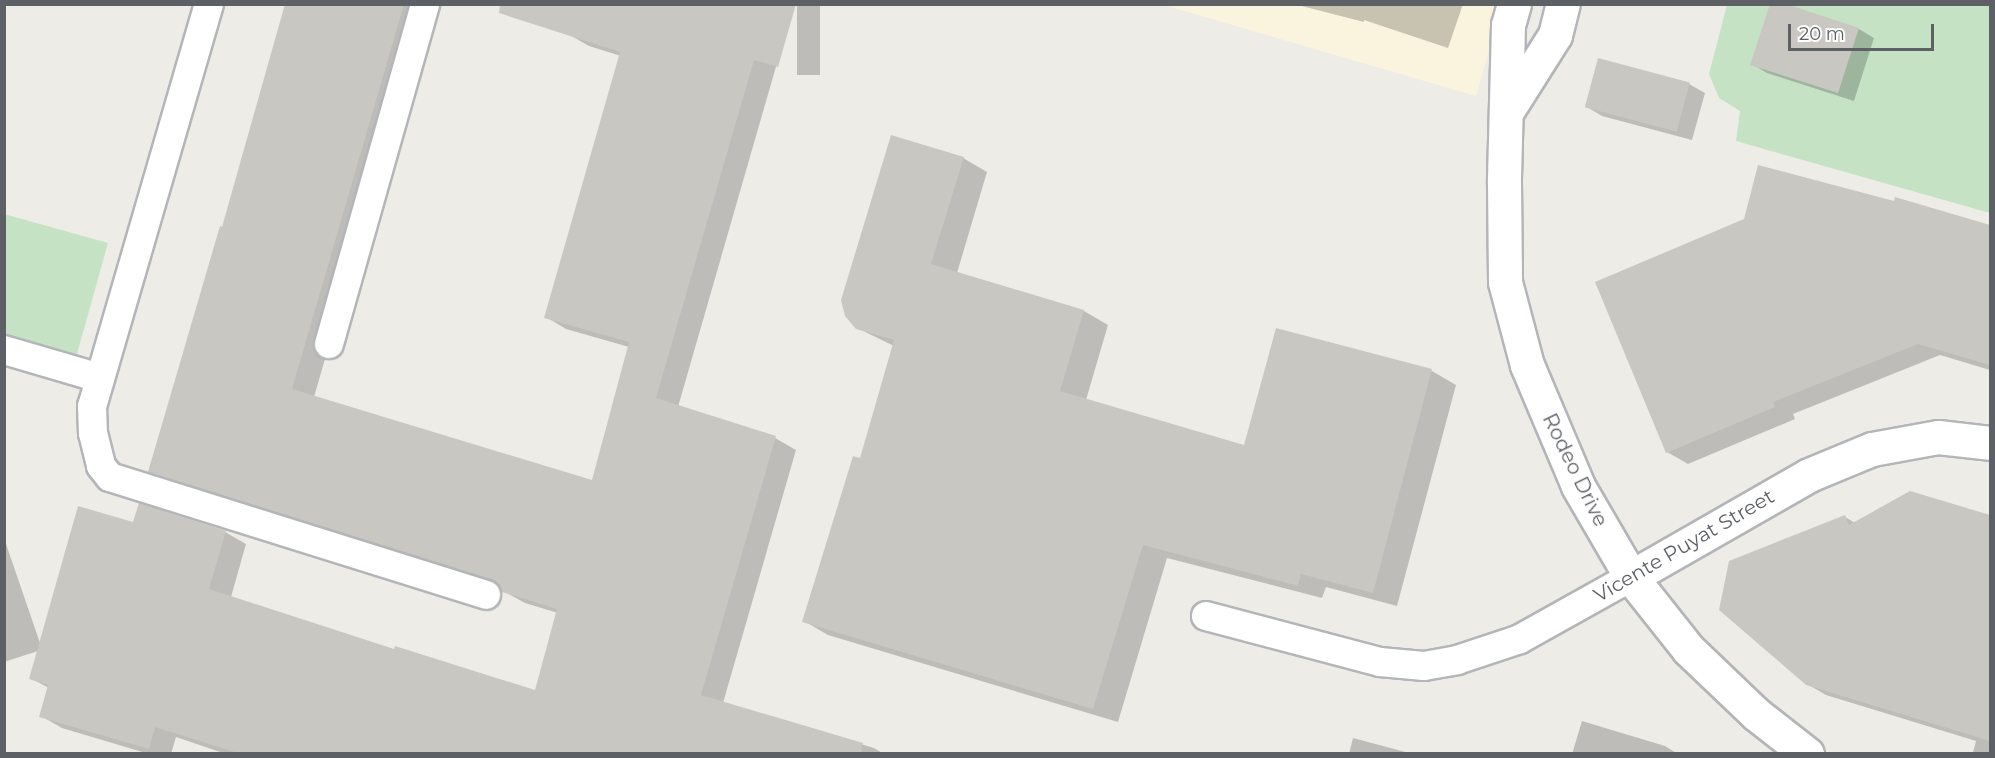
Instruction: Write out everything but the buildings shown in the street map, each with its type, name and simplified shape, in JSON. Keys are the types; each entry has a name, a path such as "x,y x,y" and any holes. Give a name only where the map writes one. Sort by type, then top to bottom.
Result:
{"street":[{"name":"Rodeo Drive","path":"1514,4 1508,25 1505,282 1527,365 1578,486 1631,577 1688,649 1756,714 1807,753"},
{"path":"1506,113 1555,35 1563,4"},
{"name":"Vicente Puyat Street","path":"1631,577 1809,475 1872,449 1938,436 1990,443"}],"lane":[{"path":"209,4 92,405 93,434 100,466 110,477 486,595"},
{"path":"329,344 425,4"},
{"path":"4,350 100,378"},
{"name":"Vicente Puyat Street","path":"1206,616 1380,662 1424,666 1457,660 1520,639 1631,577"}],"shaded area":[{"path":"1164,5 1502,5 1476,96"}],"green space":[{"path":"1727,5 1990,5 1990,213 1736,141 1740,111 1719,98 1709,74"},
{"path":"4,214 108,243 75,361 5,341"}]}
